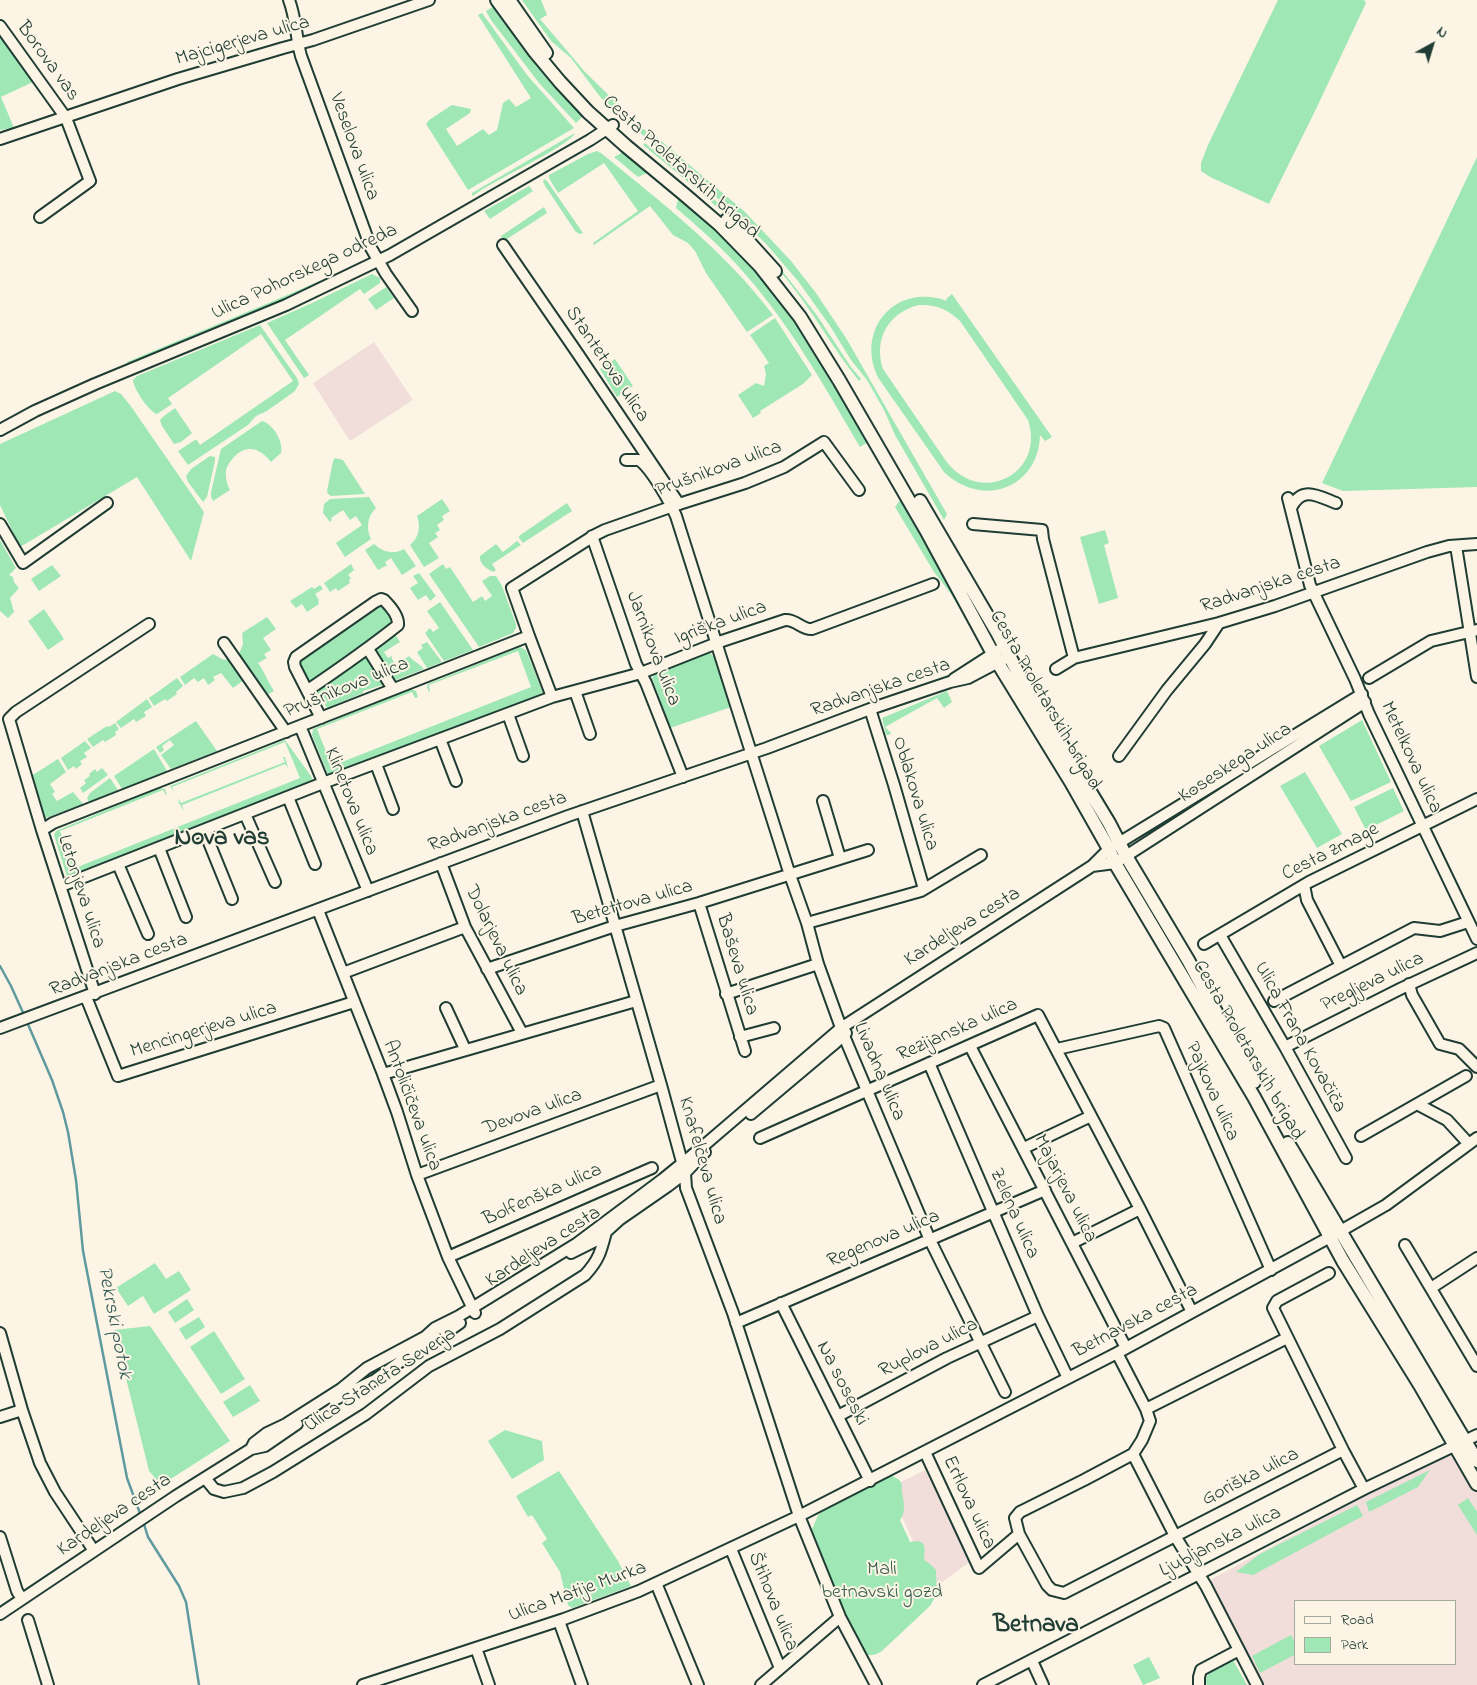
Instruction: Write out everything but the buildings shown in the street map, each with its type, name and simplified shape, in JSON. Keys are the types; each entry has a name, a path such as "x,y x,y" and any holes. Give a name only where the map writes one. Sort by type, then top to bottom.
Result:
{"main road":[{"name":"Cesta Proletarskih brigad","path":"497,0 560,82 610,127 692,189 747,240 790,289 828,344 1066,774 1114,846 1120,860 1188,960 1336,1234 1353,1255 1453,1418 1459,1443 1477,1484"},
{"name":"Cesta Proletarskih brigad","path":"509,0 552,60 598,110 610,127"},
{"name":"Cesta Proletarskih brigad","path":"1459,1443 1477,1461"}],"street":[{"path":"289,0 294,14 298,44"},
{"name":"Majcigerjeva ulica","path":"0,139 178,79 322,38 429,0"},
{"name":"Borova vas","path":"0,26 66,118"},
{"name":"Veselova ulica","path":"298,44 358,215 378,261"},
{"path":"40,217 90,181 66,118"},
{"name":"Ulica Pohorskega odreda","path":"0,430 35,411 95,384 286,305 378,261 610,127"},
{"name":"Stantetova ulica","path":"503,245 578,354 675,505"},
{"path":"378,261 412,311"},
{"name":"Prušnikova ulica","path":"42,830 53,823 529,636 512,588 594,535 675,505 745,483 784,467 824,442 859,490"},
{"path":"626,460 634,459 642,462 675,505"},
{"name":"Metelkova ulica","path":"1336,503 1314,494 1298,497 1290,503 1310,585 1477,940"},
{"path":"0,524 23,563 107,503"},
{"name":"Livadna ulica","path":"675,505 717,644 807,923 818,964 842,1032 930,1240 1005,1392"},
{"path":"972,524 1042,530 1074,658"},
{"name":"Jarnikova ulica","path":"594,535 641,673 683,777"},
{"name":"Radvanjska cesta","path":"1056,668 1074,658 1219,623 1275,606 1427,552 1477,544"},
{"path":"1456,546 1473,631 1477,677"},
{"name":"Igriška ulica","path":"61,886 323,783 552,697 641,673 785,620 794,620 806,629 812,629 933,584"},
{"path":"308,690 368,649 379,638 399,624 388,604 381,599 296,657 295,667 321,718"},
{"path":"1119,756 1219,623"},
{"name":"Letonjeva ulica","path":"90,995 61,886 9,719 24,707 149,624"},
{"path":"1369,678 1431,641 1473,631"},
{"path":"529,636 552,697"},
{"path":"224,643 286,732"},
{"path":"368,649 393,689"},
{"name":"Radvanjska cesta","path":"0,1028 582,811 752,753 870,709 950,682 968,678 1001,655"},
{"path":"575,691 590,734"},
{"name":"Koseskega ulica","path":"1092,866 1114,846 1363,698"},
{"name":"Koseskega ulica","path":"1120,860 1363,698"},
{"name":"Oblakova ulica","path":"870,709 924,889"},
{"path":"508,714 523,756"},
{"name":"Klinetova ulica","path":"300,726 368,891"},
{"path":"440,739 456,782"},
{"path":"376,764 393,809"},
{"path":"288,797 315,864"},
{"name":"Cesta zmage","path":"1204,944 1304,884 1477,799"},
{"path":"823,801 840,858"},
{"name":"Knafelčeva ulica","path":"582,811 684,1168 686,1188 736,1323 799,1516 840,1617 876,1685"},
{"path":"245,814 275,882"},
{"path":"204,830 232,899"},
{"path":"159,848 186,917"},
{"name":"Betettova ulica","path":"486,969 615,926 699,903 868,850"},
{"path":"807,923 921,891 981,855"},
{"path":"1092,866 1120,860"},
{"name":"Dolarjeva ulica","path":"441,863 465,927 522,1033"},
{"path":"118,864 148,934"},
{"name":"Kardeljeva cesta","path":"0,1614 132,1525 251,1449 254,1443 267,1433 286,1424 341,1389 367,1368 404,1350 426,1337 435,1328 474,1310 569,1254 597,1240 684,1168 842,1032 854,1019 1092,866"},
{"path":"1304,884 1307,900 1341,966"},
{"name":"Baševa ulica","path":"699,903 745,1051"},
{"name":"Antoličičeva ulica","path":"318,910 383,1074 417,1175 448,1257 474,1310"},
{"path":"1274,1001 1414,928 1440,931 1468,922"},
{"path":"343,973 465,927"},
{"name":"Ulica Frana Kovačiča","path":"1220,935 1346,1158"},
{"name":"Pregljeva ulica","path":"1285,1047 1409,984 1477,953"},
{"path":"726,994 818,964"},
{"path":"1409,984 1412,994 1440,1044 1459,1049 1477,1067"},
{"name":"Mencingerjeva ulica","path":"90,995 118,1076 354,1002"},
{"path":"383,1074 636,1001"},
{"path":"446,1008 465,1049"},
{"name":"Rezijanska ulica","path":"760,1138 1038,1015 1192,1312"},
{"name":"Pajkova ulica","path":"1057,1049 1159,1026 1164,1028 1271,1270"},
{"name":"Baševa ulica","path":"740,1038 774,1028"},
{"name":"Majarjeva ulica","path":"970,1046 1072,1243 1122,1350"},
{"name":"Zelena ulica","path":"929,1063 992,1213 1068,1378"},
{"path":"1361,1136 1466,1076"},
{"name":"Devova ulica","path":"417,1175 661,1085"},
{"path":"1417,1104 1447,1120 1473,1141"},
{"path":"1024,1148 1091,1116"},
{"name":"Betnavska cesta","path":"799,1516 1122,1350 1336,1234 1386,1204 1473,1141"},
{"name":"Bolfenška ulica","path":"448,1257 652,1168"},
{"name":"Kardeljeva cesta","path":"474,1310 576,1244 684,1168"},
{"name":"Regenova ulica","path":"736,1323 1045,1190"},
{"path":"1072,1243 1140,1209"},
{"name":"Ulica Staneta Severja","path":"205,1478 214,1489 224,1492 244,1488 273,1472 366,1414 430,1366 500,1328 585,1275 596,1264 606,1232"},
{"path":"1405,1246 1477,1366"},
{"path":"1431,1288 1477,1258"},
{"path":"1329,1273 1276,1301 1273,1308 1364,1489"},
{"name":"Na soseski","path":"781,1303 870,1481"},
{"name":"Ruplova ulica","path":"838,1416 981,1341 1038,1316"},
{"path":"0,1333 22,1410 40,1463 56,1492 94,1551"},
{"path":"1146,1409 1287,1338"},
{"path":"1019,1534 1015,1518 1020,1512 1133,1454 1142,1440 1150,1420 1122,1350"},
{"path":"0,1417 22,1410"},
{"name":"Ljubljanska ulica","path":"983,1685 1364,1489 1477,1435"},
{"name":"Goriška ulica","path":"1019,1534 1047,1585 1052,1590 1064,1593 1343,1450"},
{"name":"Ertlova ulica","path":"926,1452 979,1568 1019,1534"},
{"path":"1133,1454 1190,1564 1199,1574 1257,1685"},
{"name":"Ulica Matije Murka","path":"363,1685 559,1621 656,1583 799,1516"},
{"path":"0,1537 17,1591 22,1599"},
{"name":"Štihova ulica","path":"731,1549 780,1668"},
{"path":"656,1583 698,1685"},
{"path":"760,1685 840,1617"},
{"path":"28,1620 48,1685"},
{"path":"559,1621 582,1685"},
{"path":"476,1648 489,1685"},
{"path":"1199,1685 1201,1670 1239,1650"},
{"path":"1032,1661 1043,1685"}],"shaded area":[{"path":"374,342 413,400 350,441 313,383"},
{"path":"1452,1449 1477,1491 1477,1685 1260,1685 1206,1582"},
{"path":"925,1470 941,1503 944,1502 971,1561 934,1588 889,1488"}],"green space":[{"path":"522,0 541,0 547,15 540,19 585,72 632,118 629,122 601,98 571,58 551,41"},
{"path":"1278,0 1364,0 1366,3 1269,204 1210,177 1201,171 1201,163"},
{"path":"496,5 584,115 576,123 539,83 491,20 486,11"},
{"path":"482,13 527,75 574,128 468,190 426,124 452,105 471,109 470,113 446,129 457,146 483,129 489,135 497,130 503,103 509,99 516,107 531,98 478,15"},
{"path":"0,37 33,82 1,97 14,128 0,130"},
{"path":"641,128 653,134 745,212 791,261 816,293 846,338 947,514 944,520 895,435 885,412 867,380 851,360 830,326 798,281 767,245 735,213 638,131"},
{"path":"575,133 570,139 545,155 472,195 472,193"},
{"path":"645,143 716,201 769,254 816,314 861,379 859,381 797,293 772,262 719,209 643,145"},
{"path":"597,151 670,209 714,249 773,315 747,332 706,273 695,251 688,243 673,235 650,206 594,245 593,243 638,211 604,163 558,193 549,175"},
{"path":"625,151 647,173 638,177 614,157"},
{"path":"1477,157 1477,487 1343,491 1322,483"},
{"path":"544,179 583,233 579,234 575,231 543,182"},
{"path":"529,186 533,191 490,219 484,211"},
{"path":"678,199 698,211 734,244 793,314 870,441 860,447 803,353 772,307 730,257 676,208"},
{"path":"544,207 547,213 504,241 501,236"},
{"path":"361,263 281,302 128,365 127,362"},
{"path":"372,274 380,278 380,283 364,294 360,289 285,340 309,375 304,378 267,323"},
{"path":"386,287 394,298 376,310 368,299"},
{"path":"952,294 1052,437 1045,441 1040,435 1037,453 1030,468 1019,480 1006,487 991,491 975,489 959,483 944,472 879,379 873,361 872,344 876,328 884,315 896,305 911,298 928,297 947,301 946,299","holes":["919,305 936,306 946,310 960,321 1028,420 1031,439 1028,456 1019,469 1006,478 992,482 976,482 960,475 946,461 883,369 880,347 886,328 899,314"]},
{"path":"775,318 812,375 803,384 760,411 761,413 753,418 738,395 756,383 764,386 766,374 764,366 769,363 750,335"},
{"path":"260,325 297,378 299,384 295,391 267,411 256,416 248,425 188,465 178,451 195,440 200,445 293,381 261,334 168,398 172,404 157,414 142,399 133,380 137,376"},
{"path":"615,359 633,386 617,397 600,369"},
{"path":"115,391 121,394 130,405 204,512 191,561 137,477 20,547 0,505 0,444"},
{"path":"175,408 192,433 181,442 174,444 160,420"},
{"path":"262,421 277,434 281,444 281,453 271,462 262,453 253,449 244,450 239,453 228,465 226,473 230,490 213,501 211,492 221,449"},
{"path":"210,456 215,457 215,461 207,497 203,502 188,482 186,476 191,469"},
{"path":"335,458 343,460 365,494 331,496 328,494 327,491"},
{"path":"369,497 376,508 368,523 371,539 345,557 336,543 362,525 356,516 350,520 343,510 331,518 330,522 323,513 324,504 330,499"},
{"path":"442,499 450,511 442,516 444,520 437,525 440,530 435,533 438,537 429,543 439,558 424,567 410,545 418,532 417,516"},
{"path":"900,500 911,512 978,639 951,594 934,572 895,507"},
{"path":"567,503 572,511 523,543 519,536"},
{"path":"1105,530 1109,543 1104,545 1118,598 1099,604 1080,537"},
{"path":"0,540 16,568 9,575 13,577 14,582 19,588 10,598 14,612 8,618 0,611"},
{"path":"517,541 521,545 492,564 496,570 493,572 482,564 480,556 496,544 503,552"},
{"path":"374,544 388,552 404,549 416,566 402,575 391,558 385,562 387,566 378,570 365,550"},
{"path":"351,564 354,570 348,575 351,578 349,580 350,583 338,591 336,588 330,592 324,583"},
{"path":"443,564 446,569 450,567 473,602 482,596 485,601 492,596 482,581 490,576 496,576 502,586 516,624 513,633 479,647 429,574"},
{"path":"52,565 61,576 39,591 31,579"},
{"path":"419,573 436,596 430,601 426,595 418,600 410,588 418,583 413,576"},
{"path":"320,585 323,589 315,594 319,604 307,612 302,604 296,608 290,601 312,587 314,589"},
{"path":"380,602 386,604 394,624 313,683 308,681 298,664 300,656"},
{"path":"440,602 473,650 444,661 425,633 430,628 433,632 439,628 427,611"},
{"path":"44,609 64,639 48,650 28,621"},
{"path":"267,617 276,629 263,638 271,650 264,654 267,658 258,663 274,691 267,695 239,654 243,644 242,633"},
{"path":"393,631 400,642 384,652 388,658 392,656 396,665 409,656 424,669 391,682 373,654 375,645"},
{"path":"427,642 442,662 427,668 417,652 423,648 421,645"},
{"path":"520,647 526,650 544,696 329,777 312,735 313,729 411,689 416,691 418,697 415,698 412,692 317,729 332,766 531,687 518,651 429,685 430,692 427,687 428,684"},
{"path":"710,653 714,657 731,707 670,728 652,678 656,673"},
{"path":"213,654 224,660 230,659 244,680 233,688 221,673 213,677 215,680 208,685 204,678 198,682 194,678 185,685 180,677"},
{"path":"365,655 386,684 363,691 363,693 327,708 314,688"},
{"path":"177,678 183,686 176,692 177,694 167,701 165,699 154,706 149,698"},
{"path":"947,691 952,702 944,708 937,698 885,727 891,733 886,735 882,718"},
{"path":"147,699 152,707 144,712 146,716 136,722 134,719 121,728 116,722"},
{"path":"1362,720 1391,782 1351,801 1319,746"},
{"path":"196,721 217,751 171,769 161,755 174,745 170,740 162,746 164,750 160,753 156,747"},
{"path":"115,723 119,729 115,732 116,735 105,742 103,740 93,747 87,739"},
{"path":"285,740 314,782 68,880 54,835 56,831 159,788 165,789 167,795 163,790 60,831 75,868 300,778 285,742 172,787 174,792 170,786"},
{"path":"85,741 91,748 84,753 87,757 80,761 82,764 76,769 74,766 68,770 61,758"},
{"path":"154,749 167,771 122,789 114,776"},
{"path":"283,757 285,757 288,768 285,764 182,805 184,811 179,803 178,798 181,803 285,762"},
{"path":"58,759 66,772 50,784 55,792 52,794 57,801 73,792 83,804 43,819 28,778"},
{"path":"102,768 108,775 83,793 80,788 86,783 84,780 95,769 97,772"},
{"path":"1305,772 1342,834 1317,848 1280,786"},
{"path":"110,778 118,790 89,802 87,798 90,793"},
{"path":"1393,788 1404,811 1366,830 1354,807"},
{"path":"155,1263 166,1279 179,1271 191,1290 154,1314 143,1296 128,1306 116,1288"},
{"path":"187,1299 194,1310 175,1323 168,1312"},
{"path":"199,1317 205,1327 186,1340 179,1329"},
{"path":"150,1326 230,1441 169,1480 157,1480 149,1471 114,1330"},
{"path":"214,1331 245,1379 221,1394 190,1347"},
{"path":"250,1385 260,1401 233,1417 223,1402"},
{"path":"505,1430 542,1441 544,1460 512,1479 488,1441"},
{"path":"1430,1470 1418,1487 1369,1512 1366,1502"},
{"path":"559,1471 618,1561 631,1586 572,1608 568,1605 560,1572 542,1543 547,1539 532,1515 528,1517 516,1496"},
{"name":"Mali betnavski gozd","path":"893,1476 902,1485 904,1507 900,1520 910,1542 916,1541 924,1545 924,1560 936,1570 937,1594 930,1606 882,1651 869,1655 864,1653 844,1615 811,1532 818,1515 823,1511 881,1479"},
{"path":"1468,1498 1477,1512 1477,1535 1458,1505"},
{"path":"1357,1505 1363,1516 1253,1575 1236,1572 1260,1554"},
{"path":"1291,1635 1294,1640 1294,1655 1260,1673 1252,1656"},
{"path":"1149,1657 1160,1678 1143,1685 1133,1665"},
{"path":"1233,1660 1247,1685 1207,1685 1206,1680 1210,1672"}],"waterway":[{"name":"Pekrski potok","path":"0,966 25,1017"},
{"name":"Pekrski potok","path":"27,1022 52,1080 68,1132 76,1180 83,1251 127,1478 141,1516"},
{"name":"Pekrski potok","path":"143,1521 148,1537 179,1586 186,1602 199,1685"}],"district":[{"name":"Nova vas","path":"222,840"},
{"name":"Betnava","path":"1036,1627"}]}
